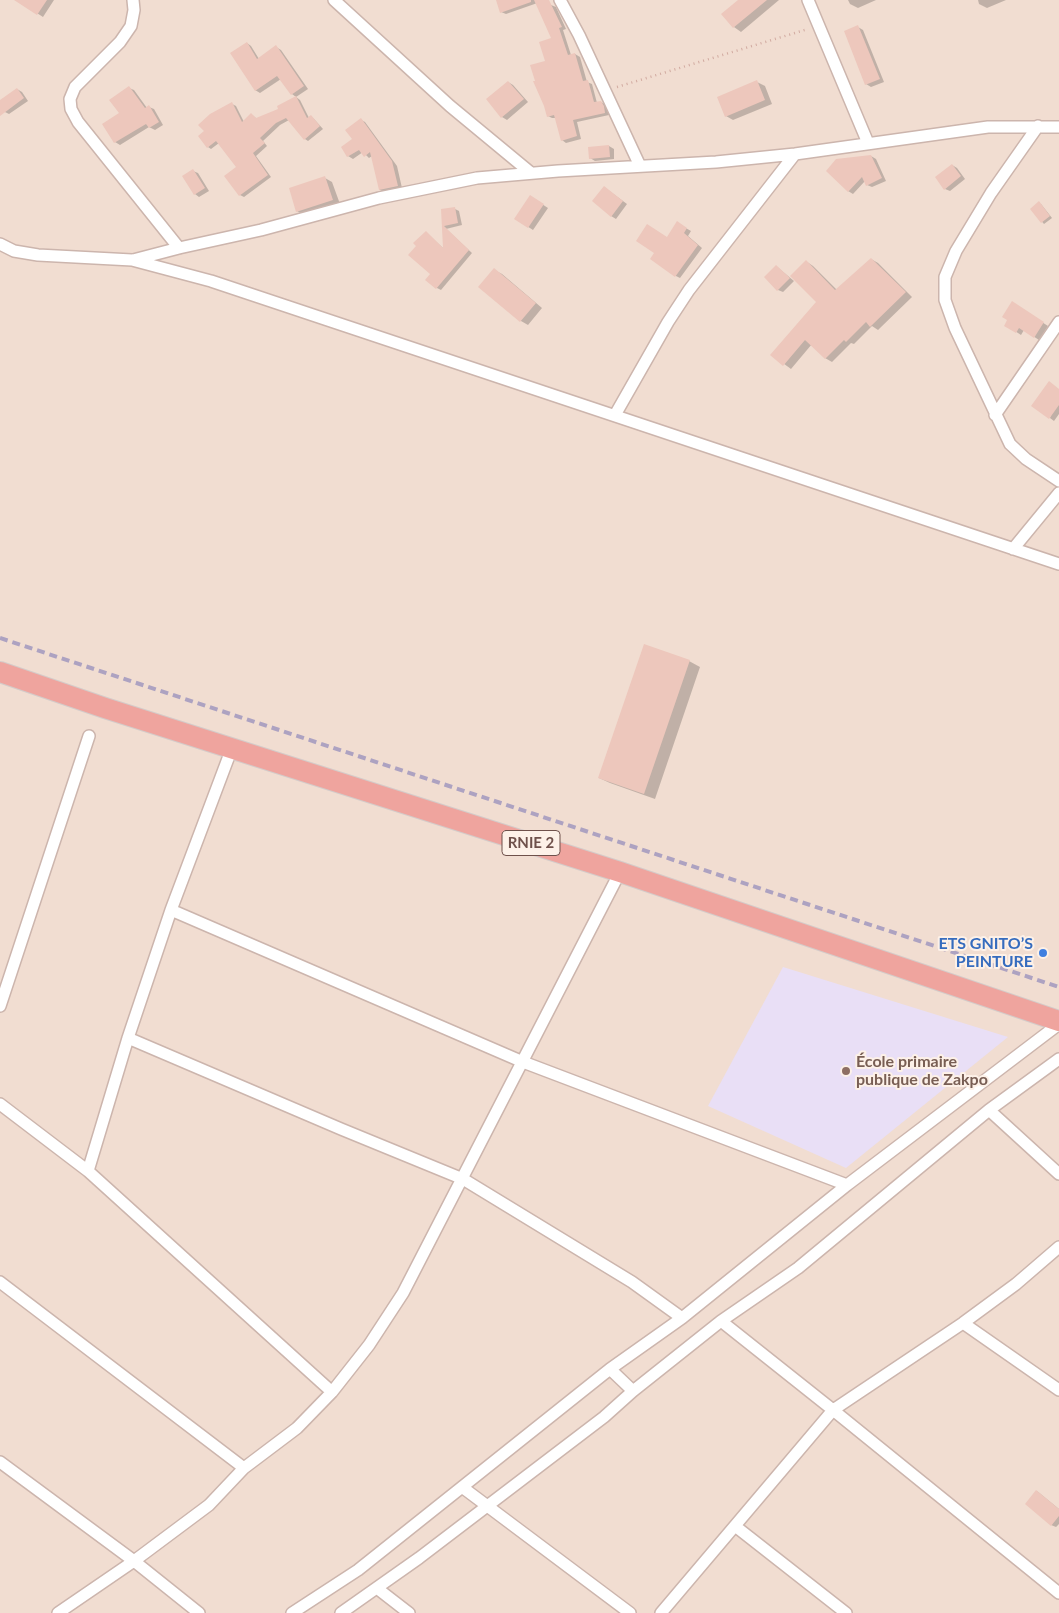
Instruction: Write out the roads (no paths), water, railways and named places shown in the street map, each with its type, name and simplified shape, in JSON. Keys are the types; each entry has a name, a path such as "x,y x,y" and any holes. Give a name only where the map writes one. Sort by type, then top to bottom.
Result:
{"highway":[{"name":"RNIE 2","path":"0,672 620,872 1059,1022"}],"street":[{"path":"133,0 134,10 131,26 120,42 75,87 70,99 71,109 78,122 179,248"},
{"path":"334,0 450,106 530,173"},
{"path":"560,0 580,35 640,166"},
{"path":"808,0 868,144"},
{"path":"1038,126 991,193 956,251 946,277 945,300 955,328 1010,444 1026,459 1059,481"},
{"path":"132,260 261,230 379,198 477,178 716,162 795,154 988,127 1059,127"},
{"path":"615,415 668,322 689,290 795,154"},
{"path":"0,244 14,251 38,255 132,260 211,280 1059,564"},
{"path":"995,414 1059,322"},
{"path":"1013,549 1059,493"},
{"path":"0,1006 89,736"},
{"path":"88,1171 128,1038 171,910 232,748"},
{"path":"58,1613 134,1561 209,1505 244,1468 297,1428 332,1392 369,1344 403,1293 620,872"},
{"path":"171,910 523,1062 847,1185"},
{"path":"292,1613 358,1570 610,1369 682,1318 847,1185 1059,1022"},
{"path":"128,1038 463,1179 632,1282 682,1318"},
{"path":"341,1613 378,1589 604,1417 633,1391 720,1321 798,1268 989,1110 1059,1059"},
{"path":"0,1104 88,1171 332,1392"},
{"path":"989,1110 1059,1174"},
{"path":"661,1613 833,1410 963,1323 1016,1284 1059,1246"},
{"path":"0,1282 244,1468"},
{"path":"720,1321 1059,1593"},
{"path":"963,1323 1059,1390"},
{"path":"610,1369 633,1391"},
{"path":"0,1462 134,1561 199,1613"},
{"path":"462,1487 630,1613"},
{"path":"735,1526 846,1613"},
{"path":"378,1589 409,1613"}],"railway":[{"path":"0,638 1059,987"}],"place":[{"name":"ETS GNITO’S PEINTURE","path":"1043,953"},
{"name":"École primaire publique de Zakpo","path":"846,1071"}]}
